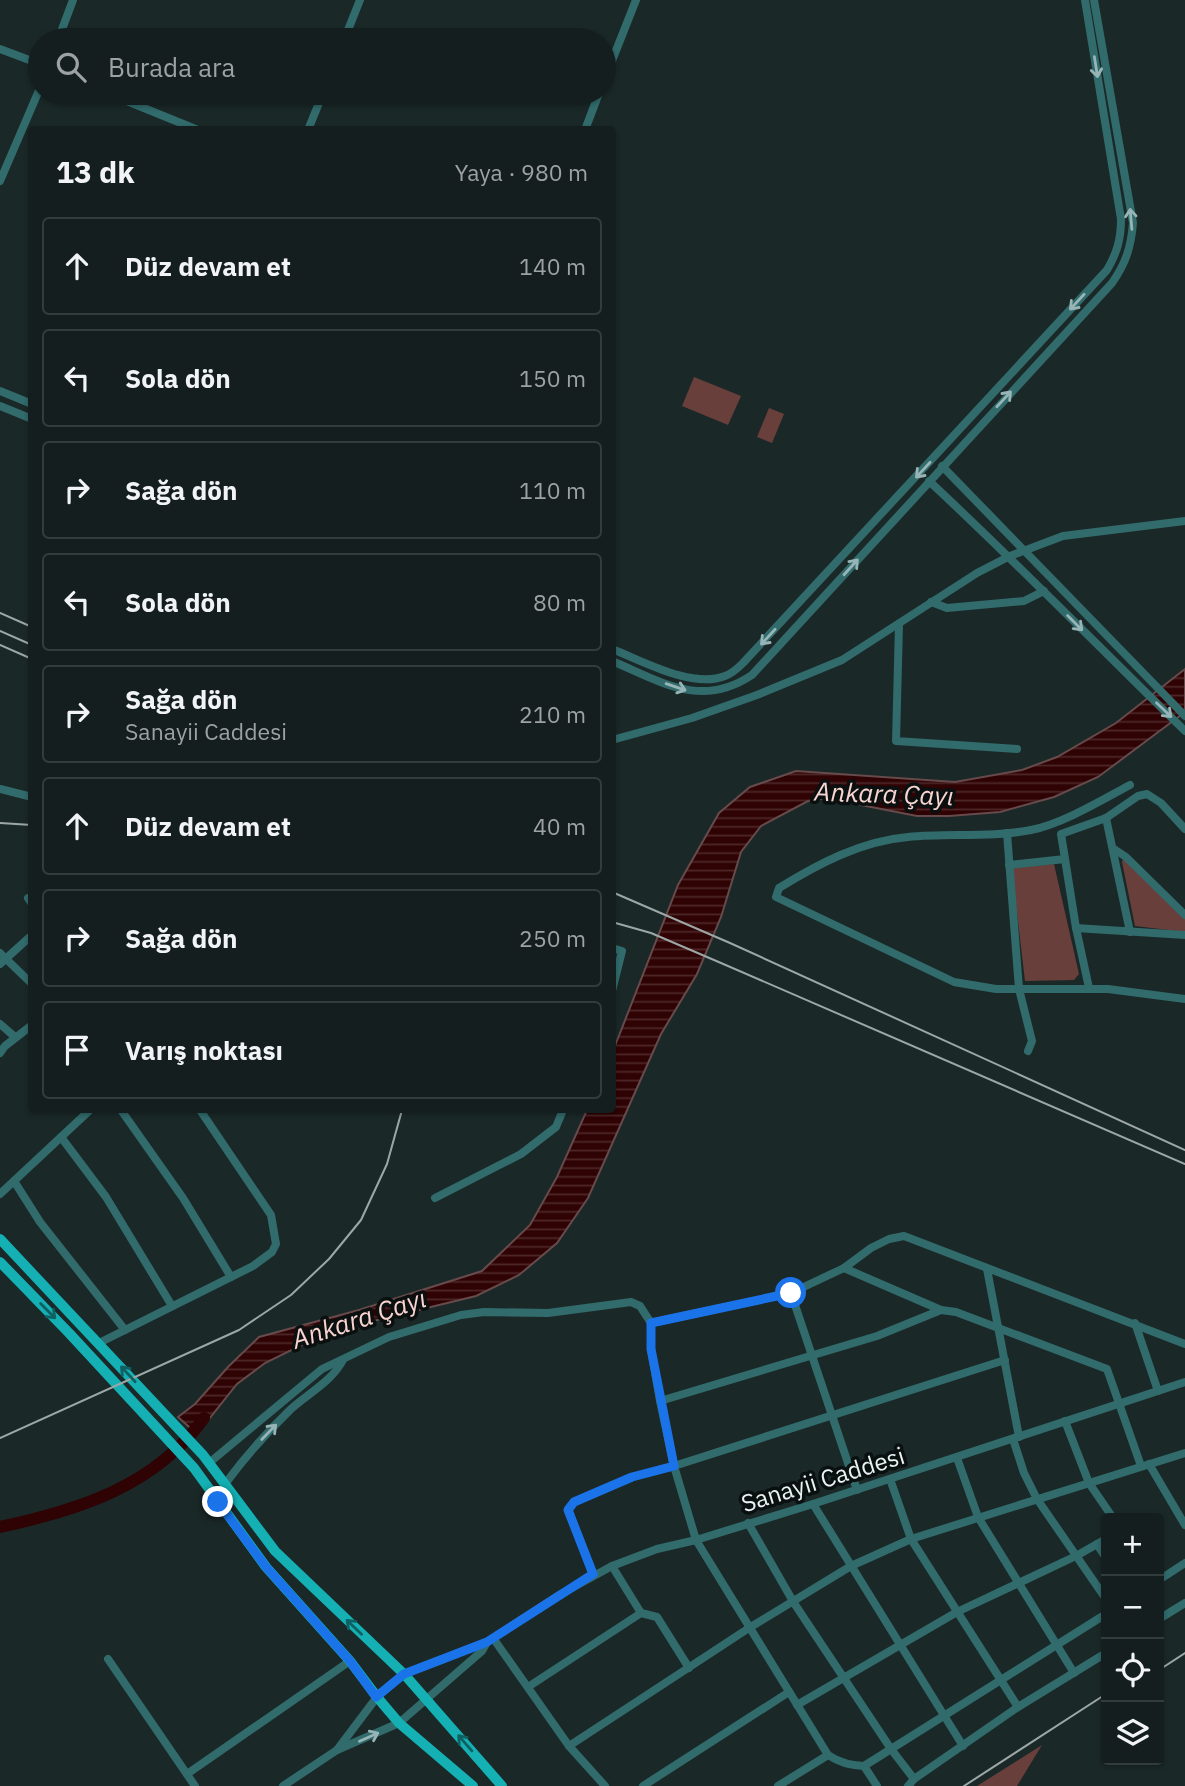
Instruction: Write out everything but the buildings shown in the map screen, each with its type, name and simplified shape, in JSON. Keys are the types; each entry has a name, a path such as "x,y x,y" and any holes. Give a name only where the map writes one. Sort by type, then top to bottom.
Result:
{"main road":[{"path":"0,1238 206,1459 275,1551 404,1674 502,1786"},
{"path":"0,1262 194,1468 266,1567 350,1661 399,1723 473,1786"}],"street":[{"path":"62,28 73,0"},
{"path":"349,28 360,0"},
{"path":"616,51 636,0"},
{"path":"616,651 681,676 706,680 726,676 743,663 1107,270 1117,252 1121,219 1085,0"},
{"path":"616,663 682,690 700,693 735,686 752,675 1112,283 1125,265 1131,245 1133,223 1094,0"},
{"path":"0,49 28,60"},
{"path":"0,181 33,105"},
{"path":"137,105 188,126"},
{"path":"310,126 318,105"},
{"path":"587,126 594,105"},
{"path":"0,391 28,402"},
{"path":"0,406 28,417"},
{"path":"942,466 1185,716"},
{"path":"929,481 1010,556 1185,731"},
{"path":"616,739 692,718 842,660 976,573 1010,556 1063,536 1185,521"},
{"path":"931,601 947,608 1024,601 1044,591"},
{"path":"899,624 896,741 1017,749"},
{"path":"1130,785 1086,808 1035,829 1007,833 906,836 867,844 819,864 779,888 776,897 954,982 996,989 1108,989 1185,999"},
{"path":"0,789 28,796"},
{"path":"1089,988 1076,928 1062,834 1106,818 1138,796 1147,793 1185,829"},
{"path":"1106,818 1130,932"},
{"path":"1007,833 1019,989 1031,1041 1028,1051"},
{"path":"1114,849 1126,857 1185,915"},
{"path":"1009,865 1065,859"},
{"path":"1076,928 1185,935"},
{"path":"28,938 2,959 28,981"},
{"path":"616,949 622,951 616,975"},
{"path":"0,1024 15,1037"},
{"path":"0,1054 15,1037 28,1028"},
{"path":"0,1194 87,1113"},
{"path":"123,1113 183,1198 230,1277"},
{"path":"99,1343 230,1277 272,1252 276,1244 271,1215 202,1113"},
{"path":"435,1198 521,1154 556,1127 562,1113"},
{"path":"61,1137 106,1197 172,1306"},
{"path":"14,1181 40,1222 125,1330"},
{"path":"651,1323 791,1293 844,1268 889,1239 904,1236 918,1239 987,1269 1185,1344"},
{"path":"844,1268 941,1310 956,1312 1107,1369 1145,1465 1185,1525"},
{"path":"987,1269 1005,1360 1016,1438 1037,1499 1101,1592"},
{"path":"791,1293 857,1490"},
{"path":"206,1459 322,1369 389,1337 439,1320 472,1313 548,1313 631,1302 640,1306 651,1323 651,1349 660,1401 674,1466 696,1540 828,1755 843,1764 864,1766 1101,1617"},
{"path":"660,1401 877,1336 941,1310"},
{"path":"1135,1323 1158,1391"},
{"path":"225,1484 262,1440 293,1408 334,1373 344,1360"},
{"path":"593,1574 568,1510 574,1502 632,1477 1005,1360"},
{"name":"Sanayii Caddesi","path":"376,1697 404,1674 490,1640 593,1574 612,1566 657,1549 696,1540 957,1458 1185,1382"},
{"path":"1065,1420 1089,1483 1110,1513"},
{"path":"569,1746 749,1628 851,1566 911,1539 1185,1453"},
{"path":"957,1458 978,1517 1074,1673"},
{"path":"890,1479 911,1539 1018,1707"},
{"path":"813,1504 963,1746"},
{"path":"748,1523 794,1603 911,1782 1018,1707 1101,1656"},
{"path":"797,1705 957,1612 1101,1542"},
{"path":"1097,1544 1101,1550"},
{"path":"1164,1577 1185,1563"},
{"path":"612,1566 641,1613 657,1617 689,1668"},
{"path":"1164,1616 1185,1603"},
{"path":"528,1688 641,1613"},
{"path":"490,1640 569,1746 605,1786"},
{"name":"Sanayii Caddesi","path":"399,1723 482,1651 490,1640"},
{"path":"108,1659 195,1786"},
{"path":"187,1774 350,1661"},
{"path":"643,1786 789,1692"},
{"path":"337,1750 376,1697"},
{"path":"283,1786 337,1750 399,1723"},
{"path":"778,1786 828,1755"},
{"path":"864,1766 877,1786"}],"shaded area":[{"path":"694,377 741,396 728,425 682,406"},
{"path":"769,408 784,414 772,443 757,437"},
{"path":"1123,858 1185,919 1185,932 1135,926"},
{"path":"1054,864 1079,974 1074,980 1025,981 1012,870"},
{"path":"1042,1745 1017,1786 977,1786"}],"water":[{"path":"1185,669 1185,712 1098,777 1054,797 1000,812 917,816 861,805 839,796 808,801 761,826 741,852 721,917 697,974 661,1034 588,1198 557,1243 519,1275 476,1296 328,1332 265,1363 237,1384 197,1434 178,1417 195,1404 259,1337 359,1310 482,1271 530,1225 557,1177 586,1113 616,1113 616,1043 678,885 719,813 750,787 796,771 955,782 1022,770 1057,757 1116,723"}],"waterway":[{"name":"Ankara Çayı","path":"0,1527 58,1512 113,1492 163,1461 204,1418"}],"railway":[{"path":"0,613 28,625"},
{"path":"0,631 28,643"},
{"path":"0,645 28,657"},
{"path":"0,823 28,825"},
{"path":"616,894 1185,1150"},
{"path":"616,923 651,933 1185,1164"},
{"path":"0,1438 239,1330 291,1295 329,1259 361,1220 387,1164 401,1113"},
{"path":"1164,1667 1185,1653"},
{"path":"964,1786 1101,1697"}],"route":[{"path":"218,1502 266,1567 350,1661 376,1697 404,1674 487,1642 593,1574 568,1510 574,1502 632,1477 674,1466 651,1349 651,1323 791,1293"}]}
